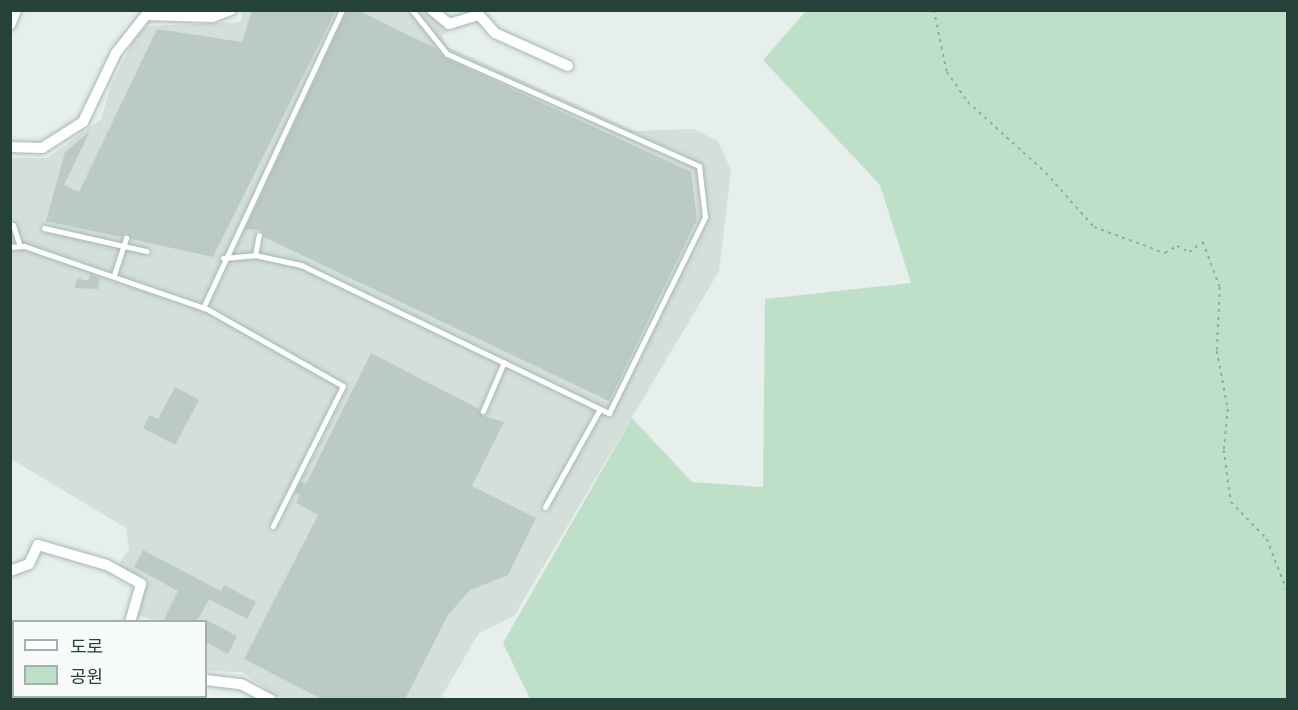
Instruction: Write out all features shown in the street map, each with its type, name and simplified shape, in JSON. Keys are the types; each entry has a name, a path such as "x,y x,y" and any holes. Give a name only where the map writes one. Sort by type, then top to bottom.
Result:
{"street":[{"path":"10,25 16,10"},
{"path":"10,147 42,148 83,122 116,53 146,15 212,17 231,10"},
{"path":"432,10 449,24 479,15 495,33 568,66"},
{"path":"10,571 29,564 38,545 106,565 141,585 130,620"},
{"path":"207,680 241,684 271,699"}],"lane":[{"path":"203,308 223,258 342,10"},
{"path":"223,258 255,255 301,265 609,413 705,217 699,166 447,54 412,10"},
{"path":"13,225 20,246"},
{"path":"44,228 146,251"},
{"path":"255,255 259,235"},
{"path":"114,275 126,238"},
{"path":"10,247 20,246 114,275 203,308 343,386 273,526"},
{"path":"483,411 504,362"},
{"path":"545,507 600,409"}],"path":[{"path":"934,10 947,72 968,102 1046,173 1094,227 1166,253 1177,246 1189,252 1203,242 1220,287 1217,351 1228,409 1224,450 1231,502 1267,539 1287,592"}],"shaded area":[{"path":"242,11 425,11 448,31 441,36 448,47 635,131 693,129 718,141 731,170 719,271 514,616 479,633 440,699 289,699 276,696 242,672 207,671 207,620 154,620 137,615 146,580 118,566 129,549 126,528 11,459 11,158 48,158 101,119 111,85 137,34 147,26 241,22"}],"green space":[{"path":"806,11 1287,11 1287,699 530,699 503,643 632,418 692,482 763,487 765,299 911,283 880,185 763,60"}],"building":[{"path":"252,10 336,10 213,257 131,239 127,233 121,237 46,221 65,152 90,131 64,185 79,192 157,29 242,42"},
{"path":"347,10 357,10 437,49 445,58 691,172 697,219 609,401 264,237 261,230 245,229"},
{"path":"91,274 100,278 98,289 74,288 78,278 87,281"},
{"path":"371,353 479,409 481,415 504,422 472,486 536,518 508,575 470,590 448,615 405,699 322,699 244,659 318,515 296,503 300,495 295,492 301,482 306,484"},
{"path":"175,387 199,400 175,445 143,428 150,415 158,419"},
{"path":"143,550 221,591 224,585 256,602 247,619 209,599 198,620 164,620 178,591 134,567"},
{"path":"207,621 237,636 228,654 207,643"}]}
